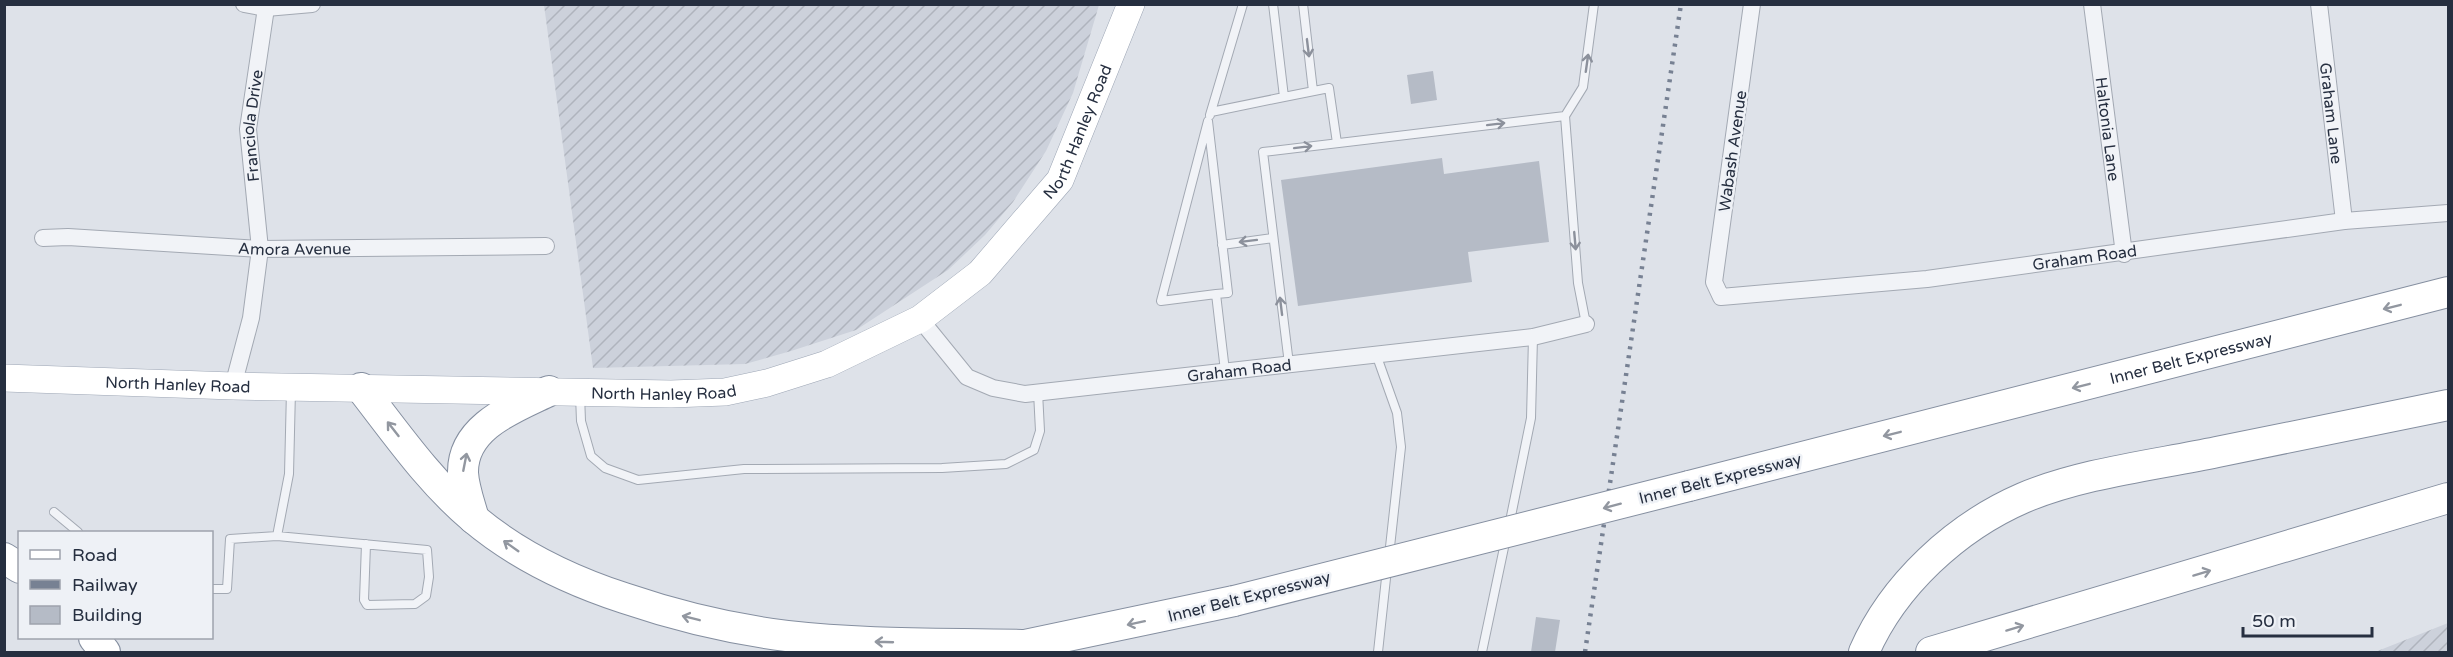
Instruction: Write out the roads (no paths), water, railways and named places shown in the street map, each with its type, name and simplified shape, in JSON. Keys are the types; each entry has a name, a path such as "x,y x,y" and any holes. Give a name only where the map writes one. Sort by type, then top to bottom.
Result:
{"highway":[{"name":"Inner Belt Expressway","path":"989,652 1259,595 2448,292"},
{"path":"361,388 418,462 447,494 474,519 515,549 556,572 661,611 724,626 787,636 844,640 1027,645"},
{"path":"474,519 463,472 470,445 488,424 549,391"},
{"path":"1864,652 1880,622 1902,591 1927,563 1955,539 1989,516 2024,498 2114,474 2448,405"},
{"path":"1885,652 1911,610 1936,581 1966,554 1995,533 2028,516 2068,503 2118,491 2448,425"},
{"path":"1931,652 2448,498"},
{"path":"2337,532 2448,517"},
{"path":"4,558 18,567"},
{"path":"95,639 105,652"}],"main road":[{"name":"North Hanley Road","path":"4,378 232,386 725,392 767,383 826,364 920,319 980,273 1060,180 1131,4"}],"street":[{"path":"244,4 266,8 312,4"},
{"name":"Wabash Avenue","path":"1721,297 1714,282 1752,4"},
{"name":"Haltonia Lane","path":"2092,4 2124,254"},
{"name":"Graham Lane","path":"2319,4 2344,221"},
{"name":"Franciola Drive","path":"232,386 251,318 260,249 248,129 266,8"},
{"name":"Graham Road","path":"1721,297 1927,279 2124,254 2344,221 2448,213"},
{"name":"Amora Avenue","path":"43,238 68,237 260,249 546,246"},
{"name":"Graham Road","path":"920,319 967,377 993,388 1025,394 1533,337 1586,324"}],"lane":[{"path":"1208,121 1228,293 1161,301 1208,121 1243,4"},
{"path":"1273,4 1284,97"},
{"path":"1303,4 1313,91"},
{"path":"1586,324 1578,283 1565,116 1583,87 1594,4"},
{"path":"1211,112 1329,88 1337,143"},
{"path":"1289,364 1263,152 1565,116"},
{"path":"1222,245 1273,238"},
{"path":"1216,294 1226,371"},
{"path":"1482,652 1495,581 1516,496 1531,418 1533,337"},
{"path":"1376,354 1396,413 1401,447 1378,652"},
{"path":"277,536 289,474 291,387"},
{"path":"579,392 581,421 591,456 605,468 638,480 744,469 942,468 1006,464 1034,450 1040,431 1038,392"},
{"path":"54,512 77,531"},
{"path":"213,589 227,589 230,539 277,536 366,544 427,550 429,577 426,596 415,604 367,605 364,600 366,544"}],"railway":[{"path":"1585,652 1681,4"}]}
